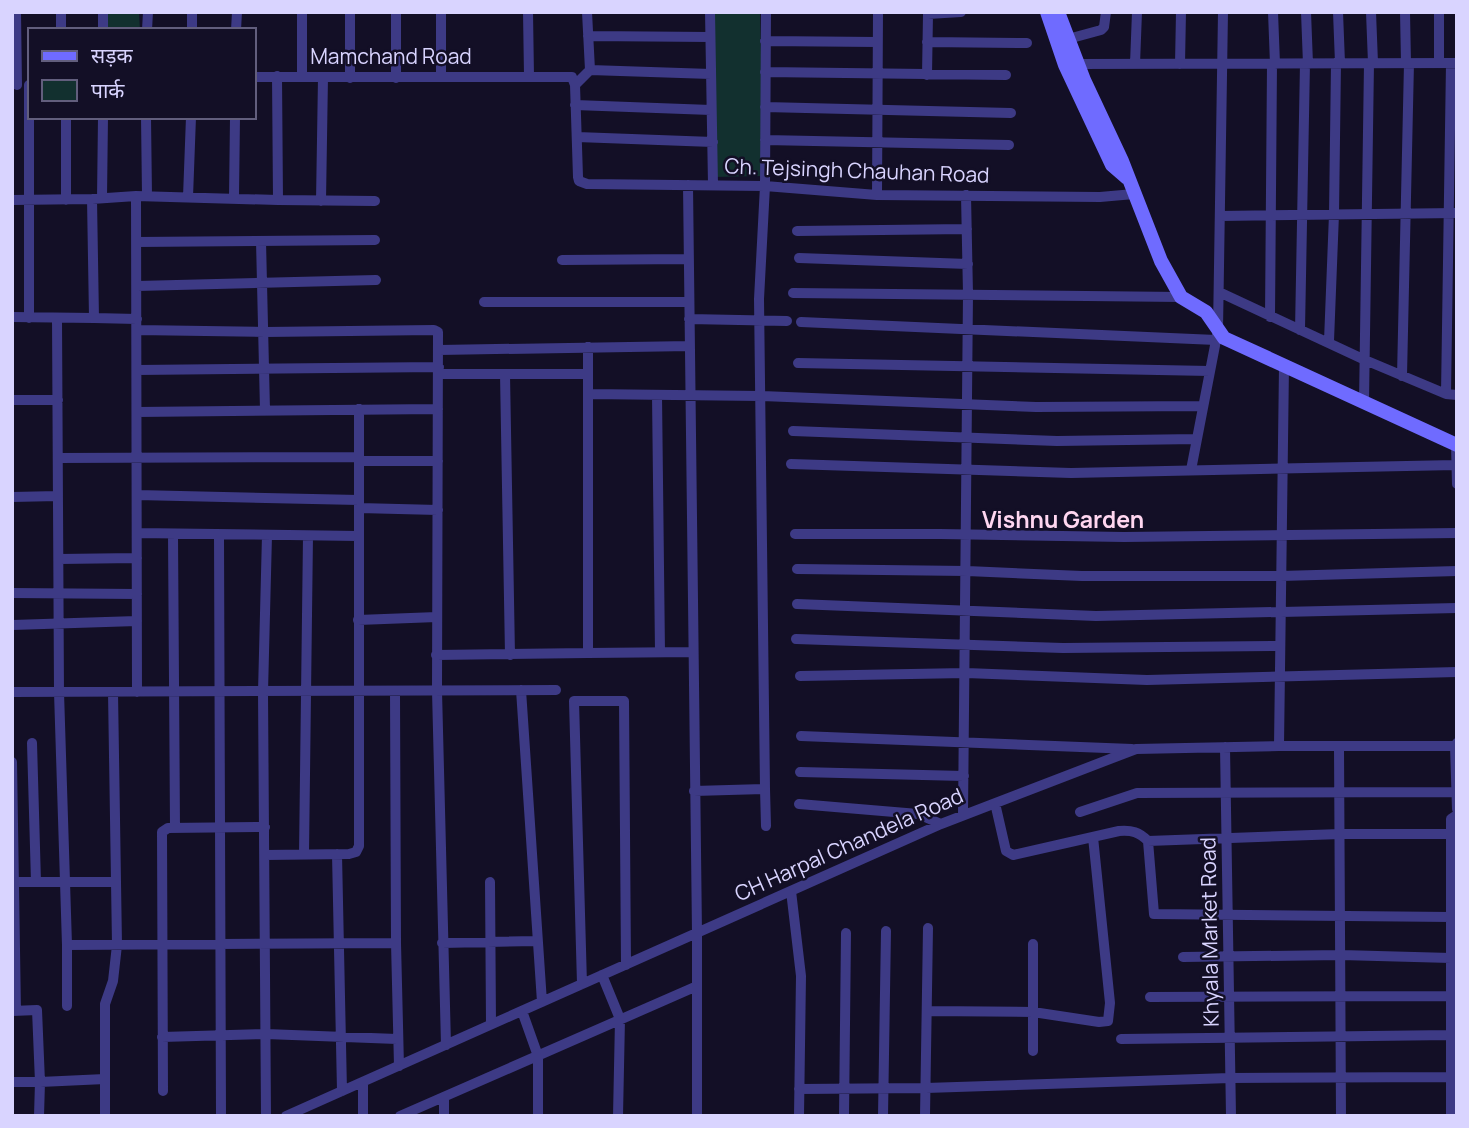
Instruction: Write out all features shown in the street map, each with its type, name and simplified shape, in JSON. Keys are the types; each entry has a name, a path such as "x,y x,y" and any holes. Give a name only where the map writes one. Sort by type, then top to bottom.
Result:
{"street":[{"path":"15,85 16,12"},
{"path":"302,12 302,77"},
{"path":"350,12 350,78"},
{"path":"396,12 396,78"},
{"path":"441,12 441,77"},
{"path":"528,12 529,76"},
{"path":"587,12 590,70"},
{"path":"710,12 713,185"},
{"path":"765,12 765,186 760,320 766,826"},
{"path":"877,195 878,12"},
{"path":"927,75 928,14 961,12"},
{"path":"1047,12 1065,65 1112,165 1128,179"},
{"path":"1058,12 1161,261 1181,297 1206,312 1217,335"},
{"path":"1068,38 1101,30 1106,12"},
{"path":"1135,64 1137,12"},
{"path":"1180,64 1181,12"},
{"path":"1191,470 1217,335 1223,12"},
{"path":"1270,317 1273,12"},
{"path":"1300,330 1306,12"},
{"path":"1329,341 1338,12"},
{"path":"1364,402 1371,12"},
{"path":"1402,376 1408,63 1405,12"},
{"path":"1439,12 1439,63"},
{"path":"588,36 710,37"},
{"path":"765,41 877,42"},
{"path":"927,42 1027,43"},
{"path":"1078,64 1454,63 1451,394 1365,360 1219,292"},
{"path":"710,74 590,70 575,85 575,105 577,137 713,142"},
{"path":"765,72 1006,75"},
{"path":"277,76 278,200"},
{"name":"Mamchand Road","path":"256,77 570,77 575,85"},
{"path":"321,201 323,77"},
{"path":"575,105 711,110"},
{"path":"765,107 1011,113"},
{"path":"29,119 29,318"},
{"path":"66,119 66,200"},
{"path":"94,318 97,199 103,119"},
{"path":"136,692 137,242 146,119"},
{"path":"188,197 191,119"},
{"path":"234,197 235,119"},
{"name":"Ch. Tejsingh Chauhan Road","path":"577,137 579,181 587,184 765,186 877,195 1100,197 1134,194"},
{"path":"765,140 1009,145"},
{"path":"688,185 697,1116"},
{"path":"963,815 968,366 966,195"},
{"path":"12,200 141,196 374,201"},
{"path":"1220,216 1453,213"},
{"path":"797,231 967,229"},
{"path":"137,242 375,240"},
{"path":"261,241 265,410"},
{"path":"799,258 968,264"},
{"path":"562,260 689,259"},
{"path":"137,286 376,280"},
{"path":"793,293 1181,297"},
{"path":"484,302 689,302"},
{"path":"12,317 137,318"},
{"path":"57,318 60,593 58,624 67,1006"},
{"path":"689,319 787,321"},
{"path":"801,322 1217,335 1456,445 1457,484"},
{"path":"137,330 434,330 439,334 436,655 446,1045"},
{"path":"439,350 690,346"},
{"path":"588,348 588,653"},
{"path":"798,363 1210,371"},
{"path":"1279,746 1283,366"},
{"path":"137,370 588,374"},
{"path":"505,374 510,655"},
{"path":"588,394 761,396 1036,407 1203,406"},
{"path":"657,395 660,652"},
{"path":"12,400 58,400"},
{"path":"265,855 353,853 359,846 359,409"},
{"path":"137,412 438,409"},
{"path":"793,431 1056,441 1197,439"},
{"path":"58,458 438,461"},
{"path":"791,464 1071,473 1456,465"},
{"path":"137,495 438,510"},
{"path":"12,496 58,496"},
{"path":"137,533 358,536"},
{"path":"795,534 1124,537 1457,533"},
{"path":"173,535 175,828"},
{"path":"219,535 221,1116"},
{"path":"266,1116 264,692 267,535"},
{"path":"304,854 308,536"},
{"path":"59,559 137,558"},
{"path":"797,569 967,571 1082,576 1281,576 1457,571"},
{"path":"12,593 137,594"},
{"path":"797,604 1096,616 1457,608"},
{"path":"358,620 437,617"},
{"path":"12,625 137,621"},
{"path":"796,639 1063,648 1280,646"},
{"path":"436,655 692,652"},
{"path":"800,676 965,673 1147,680 1457,672"},
{"path":"12,692 555,690"},
{"path":"522,691 542,1002"},
{"path":"105,1116 105,1004 113,981 117,945 113,692"},
{"path":"395,692 399,1066"},
{"path":"582,984 574,701 624,701 626,965"},
{"path":"801,736 1136,749"},
{"path":"32,743 36,882"},
{"path":"1456,744 1457,809"},
{"name":"CH Harpal Chandela Road","path":"286,1116 941,824 1136,749 1456,744"},
{"name":"Khyala Market Road","path":"1225,747 1231,1116"},
{"path":"1339,747 1341,1116"},
{"path":"12,762 14,1011 37,1010 39,1116"},
{"path":"800,772 964,776"},
{"path":"694,791 765,789"},
{"path":"1080,812 1137,793 1456,792"},
{"path":"995,803 1006,850 1013,855 1130,830 1140,833 1148,841 1154,914 1451,917"},
{"path":"799,804 918,814 941,824"},
{"path":"1451,1116 1451,1077 1454,1065 1451,996 1454,981 1451,917 1454,898 1451,819 1457,814"},
{"path":"163,1091 162,832 168,828 265,827"},
{"path":"1148,841 1340,834 1451,834"},
{"path":"927,1011 1033,1012 1108,1021 1110,1003 1093,837"},
{"path":"337,854 342,1091"},
{"path":"13,882 116,882"},
{"path":"490,882 491,1024"},
{"path":"791,891 800,967 799,1116"},
{"path":"925,1116 928,928"},
{"path":"883,1116 886,931"},
{"path":"844,1116 846,933"},
{"path":"442,943 537,941"},
{"path":"67,945 396,943"},
{"path":"1033,944 1033,1051"},
{"path":"1183,957 1341,955 1451,958"},
{"path":"602,975 620,1019 618,1116"},
{"path":"400,1116 697,986"},
{"path":"1150,997 1451,996"},
{"path":"522,1011 538,1055 538,1116"},
{"path":"162,1037 266,1034 397,1038"},
{"path":"1122,1039 1451,1035"},
{"path":"799,1089 926,1088 1230,1077 1451,1077"},
{"path":"12,1082 105,1079"},
{"path":"363,1082 363,1116"},
{"path":"444,1097 444,1116"}],"green space":[{"path":"106,12 139,12 140,28 106,28"},
{"path":"709,12 760,12 764,176 713,177"}],"district":[{"name":"Vishnu Garden","path":"1063,520"}]}
